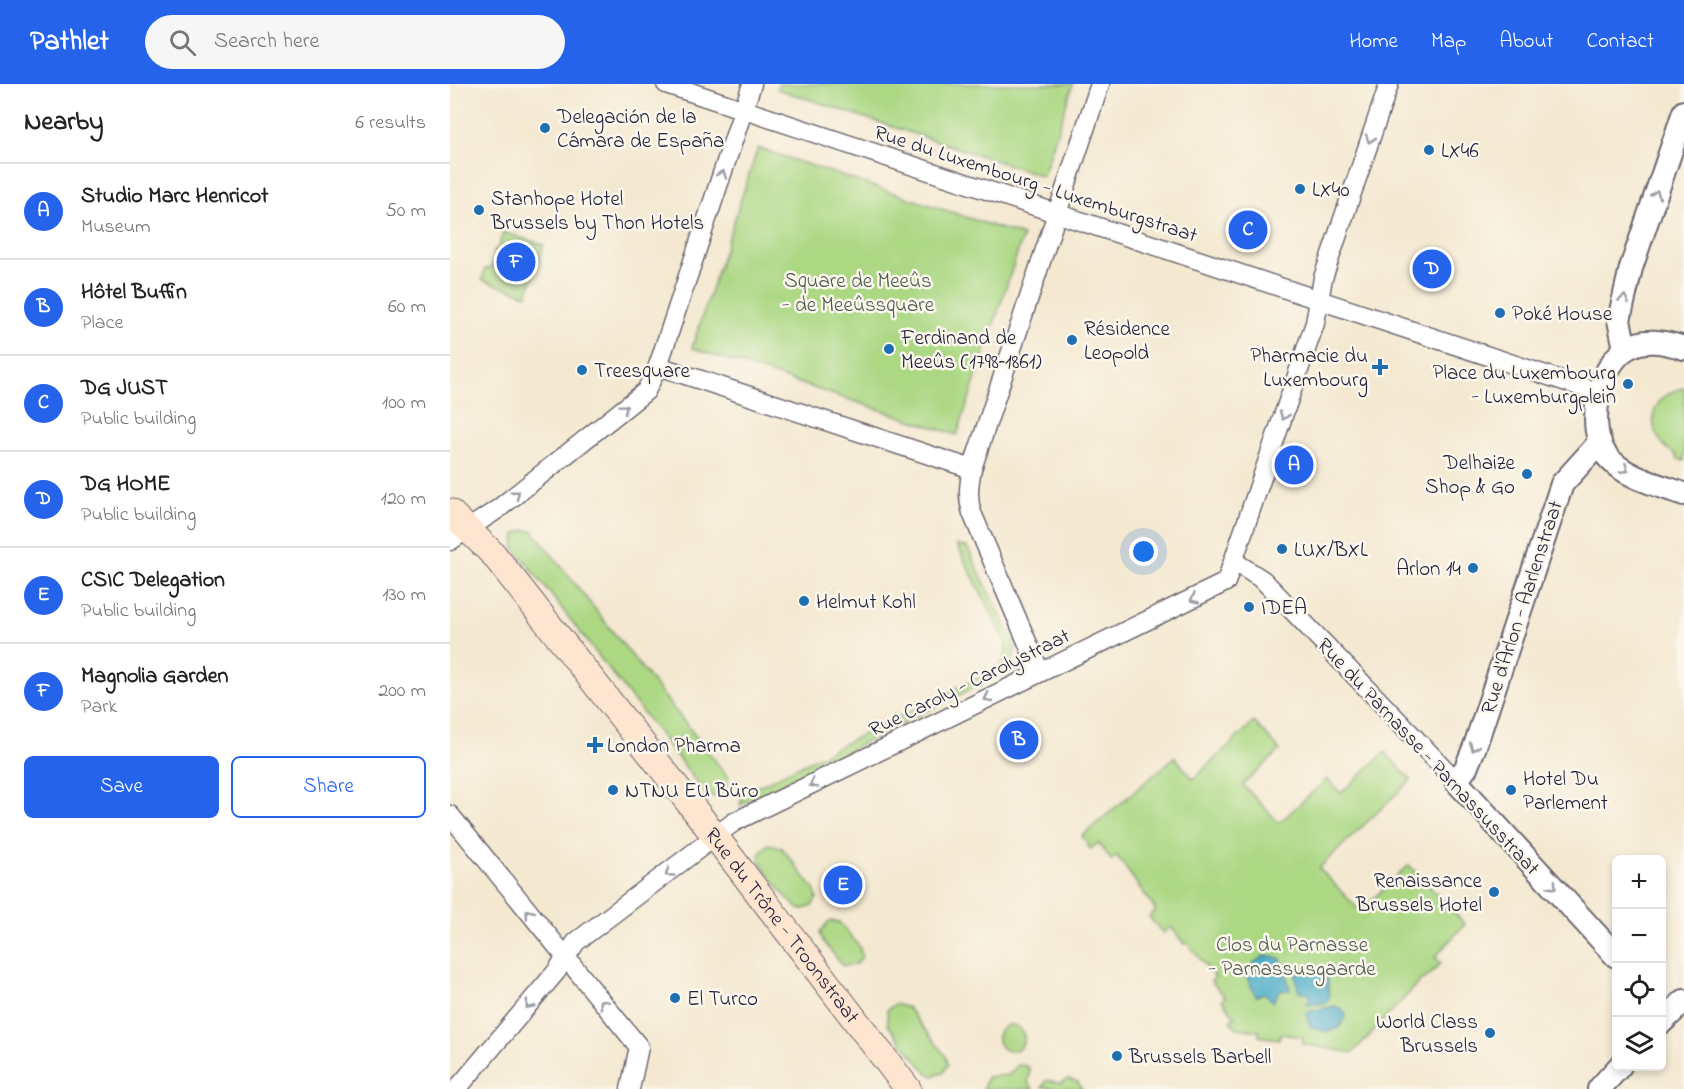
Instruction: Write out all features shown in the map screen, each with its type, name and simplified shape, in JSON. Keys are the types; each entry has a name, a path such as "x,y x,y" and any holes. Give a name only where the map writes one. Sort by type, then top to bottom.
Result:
{"main road":[{"name":"Rue du Trône - Troonstraat","path":"450,512 460,535 494,555 715,837 908,1089"}],"street":[{"name":"Rue du Luxembourg - Luxemburgstraat","path":"666,84 1597,392"},
{"path":"460,535 646,391 658,366 752,84"},
{"path":"1040,672 968,501 972,468 1100,84"},
{"name":"Rue Caroly - Carolystraat","path":"457,1089 565,959 576,942 734,822 1040,672 1222,586 1235,562 1315,323 1323,278 1389,84"},
{"path":"1625,349 1619,320 1631,268 1684,112"},
{"path":"1684,348 1664,342 1644,342 1625,349 1597,392 1596,421 1600,442 1606,455 1622,470 1684,494"},
{"path":"658,366 972,468"},
{"name":"Rue d'Arlon - Aarlenstraat","path":"1456,781 1466,768 1479,735 1562,484 1600,442"},
{"name":"Rue du Parnasse - Parnassusstraat","path":"1235,562 1263,580 1456,781 1612,951"},
{"path":"450,815 639,1047 630,1089"},
{"path":"1599,1089 1615,1071"}],"green space":[{"path":"778,84 1073,84 1043,176 777,89"},
{"name":"Square de Meeûs - de Meeûssquare","path":"758,148 1023,236 957,435 692,348"},
{"path":"503,232 544,245 527,295 482,280 485,269 491,268 494,251 498,249"},
{"path":"1684,388 1684,461 1676,458 1677,455 1666,448 1659,438 1654,428 1654,418 1656,408 1662,399 1671,392"},
{"path":"524,530 533,531 728,777 725,793 714,797 706,794 514,547 516,534"},
{"path":"957,545 967,547 1013,641 1015,651 1009,670 740,805 743,794 999,667 1006,653 1004,639"},
{"name":"Clos du Parnasse - Parnassusgaarde","path":"1254,722 1280,750 1243,785 1279,823 1327,779 1341,793 1385,752 1411,780 1319,868 1360,911 1409,865 1465,924 1435,957 1441,963 1425,979 1423,978 1353,1053 1302,1044 1303,1037 1280,1034 1279,1039 1259,1036 1259,1031 1237,1028 1230,1021 1235,1017 1222,1000 1225,997 1211,981 1215,977 1171,927 1163,933 1149,917 1156,910 1117,856 1111,860 1099,843 1090,849 1082,836 1175,757 1193,779"},
{"path":"768,844 782,848 814,889 817,898 812,906 802,910 797,907 770,877 759,855"},
{"path":"829,921 839,922 859,946 862,956 857,964 843,966 823,941 820,932"},
{"path":"895,1004 908,1008 945,1055 948,1064 943,1073 933,1076 925,1071 888,1025 887,1010"},
{"path":"1011,1025 1020,1029 1024,1038 1020,1047 1011,1051 1002,1047 998,1038 1002,1029"},
{"path":"1018,1065 1027,1066 1030,1071 1028,1082 1033,1089 983,1089 987,1077 1009,1075"},
{"path":"1068,1079 1078,1082 1082,1089 1042,1087 1047,1080 1060,1083"}],"water":[{"path":"1264,956 1281,959 1283,973 1287,976 1290,990 1279,991 1273,1002 1265,993 1256,996 1246,976 1252,964"},
{"path":"1304,969 1318,970 1328,979 1329,997 1326,1003 1307,1005 1310,998 1307,992 1299,992 1295,975"},
{"path":"1335,1006 1342,1009 1346,1015 1339,1028 1324,1032 1310,1026 1306,1012"}],"place":[{"name":"Delegación de la Cámara de España","path":"545,128"},
{"name":"LX46","path":"1429,150"},
{"name":"LX40","path":"1300,189"},
{"name":"Stanhope Hotel Brussels by Thon Hotels","path":"479,210"},
{"name":"DG JUST","path":"1248,230"},
{"name":"Magnolia Garden","path":"516,262"},
{"name":"DG HOME","path":"1432,269"},
{"name":"Poké House","path":"1500,313"},
{"name":"Résidence Leopold","path":"1072,340"},
{"name":"Ferdinand de Meeûs (1798–1861)","path":"889,349"},
{"name":"Pharmacie du Luxembourg","path":"1380,367"},
{"name":"Treesquare","path":"582,370"},
{"name":"Place du Luxembourg - Luxemburgplein","path":"1628,384"},
{"name":"Studio Marc Henricot","path":"1294,465"},
{"name":"Delhaize Shop & Go","path":"1527,474"},
{"name":"LUX/BXL","path":"1282,549"},
{"name":"Arlon 14","path":"1473,568"},
{"name":"Helmut Kohl","path":"804,601"},
{"name":"IDEA","path":"1249,607"},
{"name":"Hôtel Buffin","path":"1019,740"},
{"name":"London Pharma","path":"595,745"},
{"name":"NTNU EU Büro","path":"613,790"},
{"name":"Hotel Du Parlement","path":"1511,790"},
{"name":"CSIC Delegation","path":"843,885"},
{"name":"Renaissance Brussels Hotel","path":"1494,892"},
{"name":"El Turco","path":"675,998"},
{"name":"World Class Brussels","path":"1490,1033"},
{"name":"Brussels Barbell","path":"1117,1056"}]}
